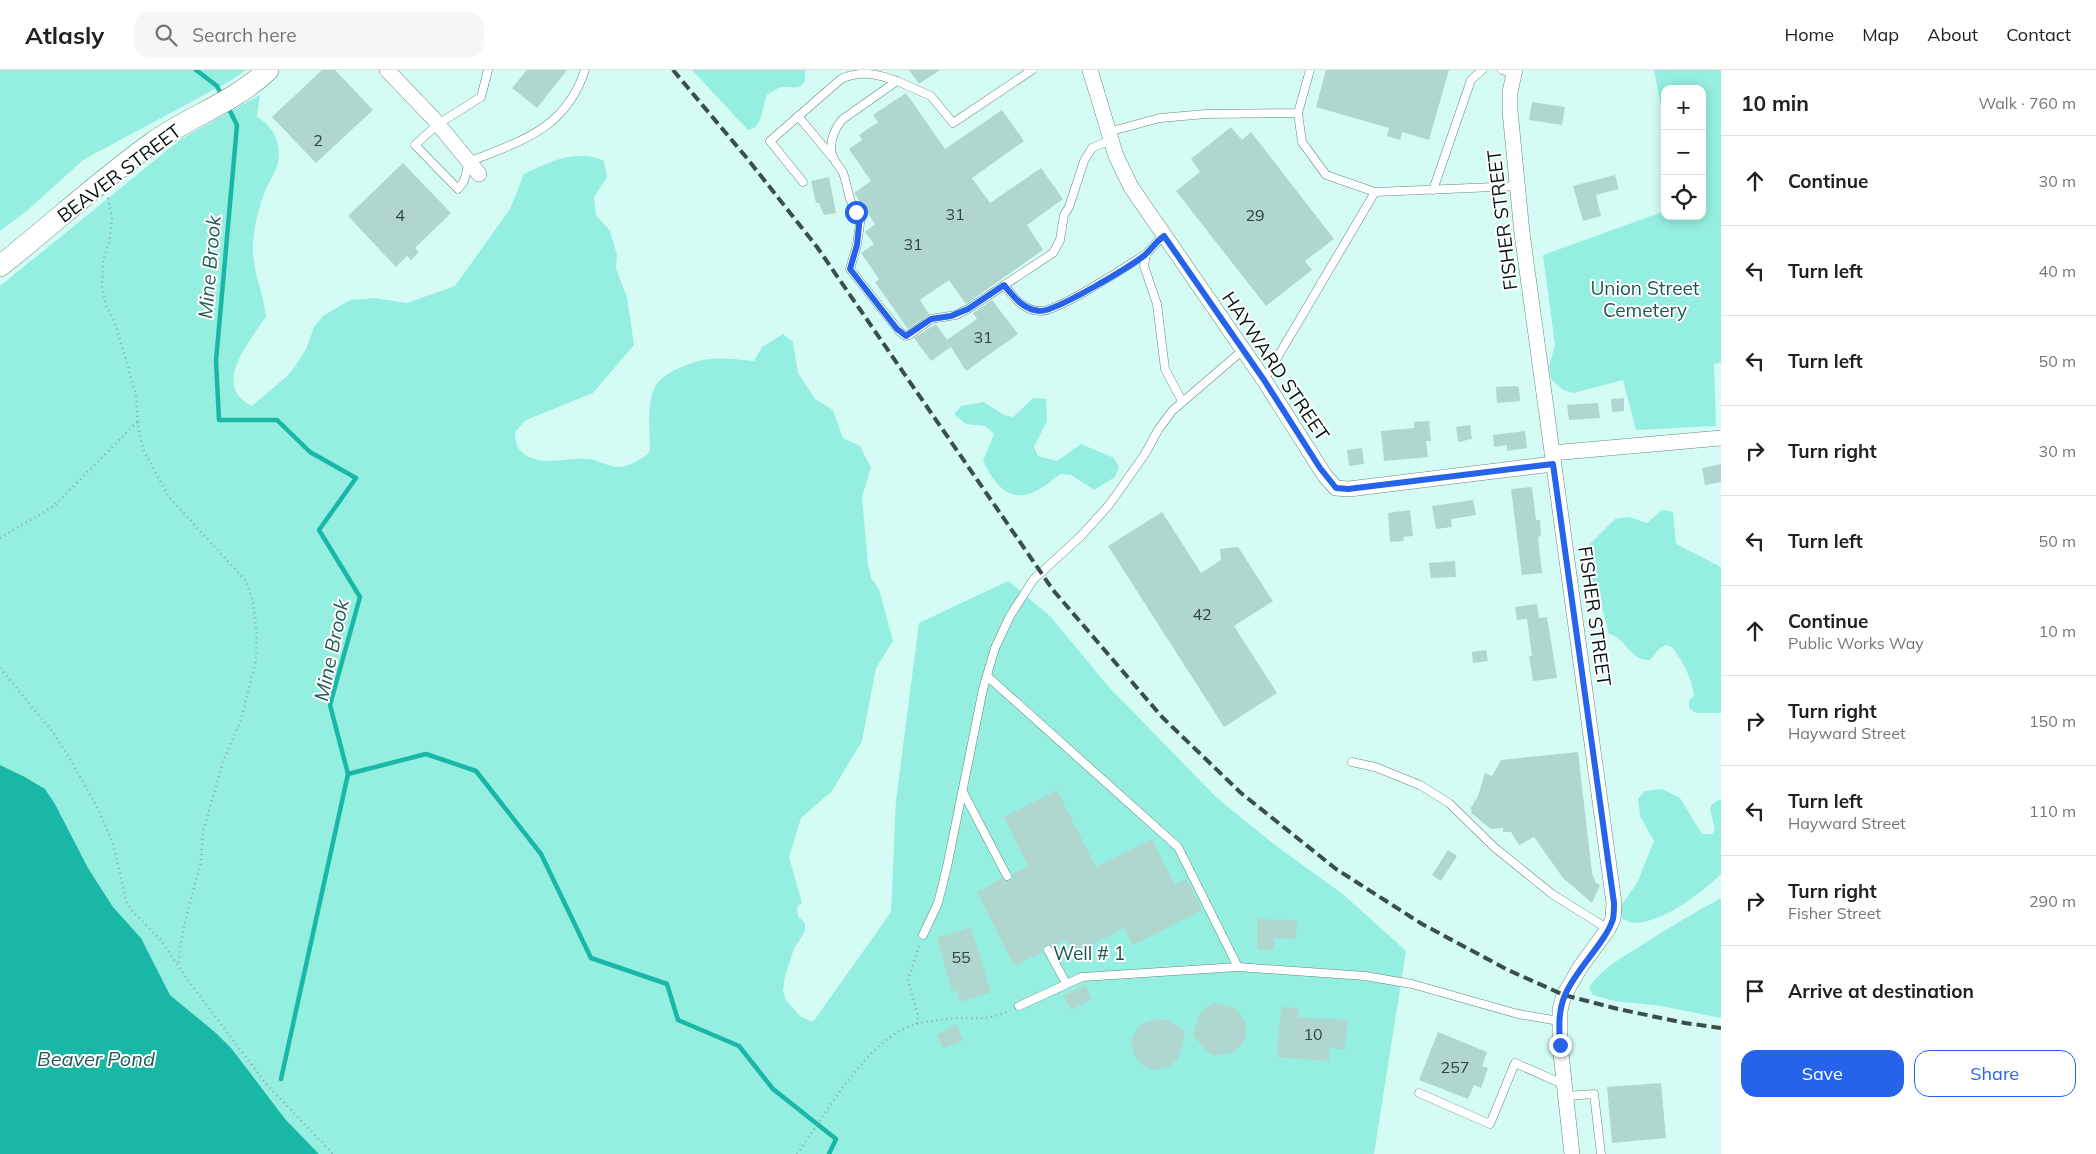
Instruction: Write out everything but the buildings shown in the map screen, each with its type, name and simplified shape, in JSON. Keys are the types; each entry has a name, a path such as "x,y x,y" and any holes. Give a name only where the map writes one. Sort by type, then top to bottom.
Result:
{"street":[{"name":"BEAVER STREET","path":"0,266 157,140 226,100 254,82 268,70"},
{"path":"386,70 438,124 474,168"},
{"name":"HAYWARD STREET","path":"1090,70 1109,136 1124,174 1332,484 1341,489 1553,458 1721,438"},
{"name":"FISHER STREET","path":"1510,71 1510,111 1518,186 1553,458 1613,885 1613,919 1564,995 1559,1022 1572,1154"}],"lane":[{"path":"488,70 481,96 438,124 415,146 458,189 474,168 545,128 571,102 579,90 585,70"},
{"path":"802,182 770,141 841,79 855,72 881,75 932,96 953,123 1032,70"},
{"path":"1310,70 1298,113 1302,142 1326,175 1375,192 1518,186"},
{"path":"1433,190 1471,80 1482,70"},
{"path":"834,159 832,143 838,126 843,119 897,81"},
{"path":"798,116 834,159 843,174 850,201 860,216 857,245 850,269 903,334 909,335 931,319 951,316 968,309 1053,253 1060,240 1064,215 1069,207 1084,161 1092,148 1109,136 1160,118 1206,114 1298,113"},
{"path":"1264,380 1375,192"},
{"path":"1004,285 1017,302 1028,308 1041,311 1049,310 1078,295 1146,254 1164,236"},
{"path":"1146,254 1144,266 1157,304 1165,369 1182,401"},
{"path":"923,935 942,890 986,676 1003,630 1028,586 1082,536 1109,504 1145,454 1163,422 1182,401 1243,350"},
{"path":"986,676 1178,847 1238,967"},
{"path":"1352,762 1375,767 1420,785 1449,803 1494,846 1552,894 1608,928"},
{"path":"963,792 1007,876"},
{"path":"1048,950 1066,983"},
{"path":"1019,1006 1066,983 1090,975 1238,967 1366,976 1412,984 1518,1014 1559,1022"},
{"path":"1419,1093 1490,1124 1515,1063 1566,1091 1594,1094 1601,1154"}],"path":[{"path":"104,182 112,220 109,244 103,261 102,286 106,305 116,326 136,395 139,434 144,451 169,497 246,581 253,601 258,637 256,660 242,720 224,759 203,832 201,861 183,930 178,966"},
{"path":"0,538 54,506 138,420"},
{"path":"0,668 52,731 98,809 111,838 126,901 133,912 160,939 267,1085 333,1154"},
{"path":"916,1024 918,1016 908,986 908,978 923,935"},
{"path":"797,1154 865,1059 894,1035 916,1024 953,1018 983,1019 996,1017 1019,1006"}],"green space":[{"path":"0,70 246,70 230,81 83,160 28,210 0,231"},
{"path":"692,70 805,70 805,81 798,87 781,87 767,95 757,126 748,130"},
{"name":"Union Street Cemetery","path":"1654,70 1721,70 1721,363 1714,364 1716,426 1636,430 1623,380 1573,393 1563,390 1551,379 1549,367 1555,345 1543,255 1661,212 1661,220 1706,220 1706,85 1661,85 1661,106"},
{"name":"Well # 1","path":"260,95 257,117 269,126 273,132 279,153 276,169 261,202 253,239 254,263 266,316 243,350 234,375 234,387 240,397 252,406 286,377 296,365 306,349 314,327 323,316 350,300 375,298 407,303 455,286 510,209 524,174 563,158 584,156 604,161 607,177 594,197 596,215 610,231 617,255 616,268 627,298 634,345 593,393 526,420 515,432 517,443 522,453 536,460 543,461 583,458 620,467 632,464 650,451 650,401 655,387 661,379 686,365 705,360 754,361 762,347 783,334 793,342 798,373 815,399 833,410 843,438 860,446 871,468 862,497 868,564 871,578 879,589 893,641 876,668 862,741 832,791 801,818 789,857 802,903 797,907 798,916 805,923 805,931 794,949 785,976 783,991 786,1000 800,1016 813,1022 891,912 896,800 919,623 1008,581 1051,617 1107,685 1217,798 1275,845 1344,895 1406,951 1374,1154 319,1154 286,1120 216,1033 170,995 141,938 113,907 88,868 55,804 23,776 0,765 0,286 181,139"},
{"path":"1033,398 1046,399 1047,421 1034,447 1038,456 1057,461 1081,444 1114,458 1119,467 1115,477 1094,490 1071,475 1060,474 1048,484 1026,495 1008,492 999,486 983,461 994,434 985,426 966,424 954,414 961,406 984,402 1004,415 1013,417"},
{"path":"1662,510 1673,512 1676,544 1721,567 1721,713 1696,713 1689,708 1689,701 1694,695 1691,682 1689,675 1672,647 1666,645 1659,649 1650,660 1643,660 1615,636 1609,634 1598,593 1590,583 1588,546 1615,519 1629,517 1647,523"},
{"path":"1662,789 1680,798 1702,834 1712,834 1715,830 1710,809 1712,804 1721,799 1721,874 1704,889 1670,912 1648,921 1631,922 1622,919 1620,907 1637,883 1654,841 1640,816 1638,799 1645,791"},
{"path":"1721,898 1721,1018 1661,1006 1614,1001 1593,995 1589,988 1607,968 1664,931"}],"water":[{"name":"Beaver Pond","path":"0,765 45,789 55,804 88,868 113,907 141,938 170,995 231,1048 286,1120 319,1154 0,1154"}],"waterway":[{"name":"Mine Brook","path":"196,70 217,86 222,96"},
{"name":"Mine Brook","path":"228,107 237,125 216,361 219,420 277,420 310,452 356,478 319,530 360,597 330,705 348,774 426,754 476,771 541,854 591,958 667,984 678,1020 739,1046 773,1089 836,1139 829,1154"},
{"path":"281,1079 348,774"}],"railway":[{"path":"673,70 746,157 817,247 1053,590 1162,717 1241,793 1336,869 1422,924 1508,970 1564,995 1618,1009 1685,1023 1721,1028"}],"route":[{"path":"856,212 860,216 860,226 850,269 897,329 906,336 931,319 956,315 968,309 1004,285 1017,302 1028,308 1041,311 1049,310 1106,279 1146,254 1164,236 1264,380 1297,435 1336,488 1348,489 1553,464 1614,903 1613,919 1601,941 1581,966 1564,995 1559,1022 1560,1045"}]}
